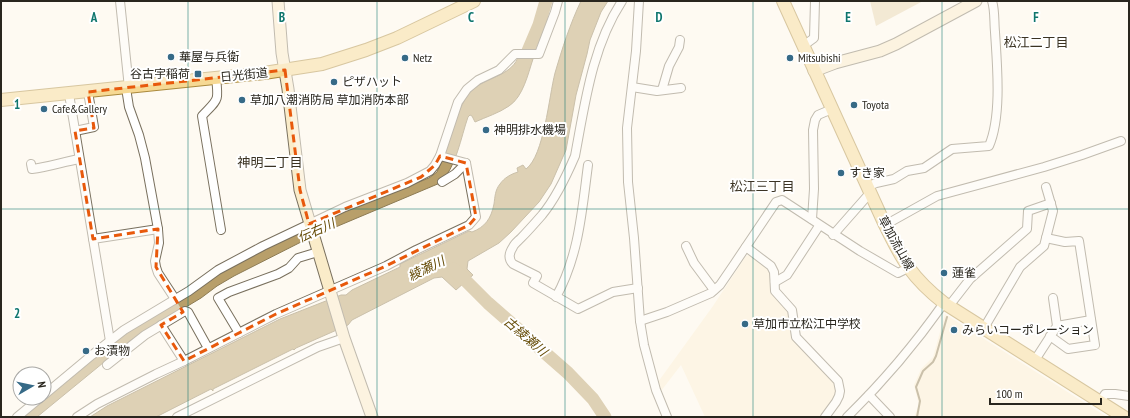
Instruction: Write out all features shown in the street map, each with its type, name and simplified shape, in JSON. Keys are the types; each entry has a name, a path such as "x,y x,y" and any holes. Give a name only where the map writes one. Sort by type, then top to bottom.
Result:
{"main road":[{"name":"日光街道","path":"1,100 128,88 285,70 322,64 397,38 474,1"},
{"name":"草加流山線","path":"783,1 885,224 908,268 921,284 947,304 1124,417"}],"street":[{"path":"120,1 129,107 145,158 158,229 159,243 155,261 156,267 158,273 184,310 188,312 208,348"},
{"path":"278,1 300,190 343,335 372,417"},
{"path":"52,388 110,341 144,317 177,298 218,270 262,246 309,224 430,172 440,156 458,102 467,89 478,80 499,70 515,54 539,54 558,1"},
{"path":"622,1 607,29 594,65 586,94 575,156 561,187 551,203 533,226 513,246 509,257 513,264 537,276 534,282 556,297 578,309 613,292 638,288"},
{"path":"639,1 627,128 627,164 640,321 651,375 667,417"},
{"path":"803,46 814,38 815,1"},
{"path":"814,70 880,51 976,1"},
{"path":"834,234 876,183 894,179 907,171 924,168 952,149 989,146 998,99 992,1"},
{"path":"662,90 669,66 679,47 680,40"},
{"path":"216,78 218,94 216,100 202,116 221,230"},
{"path":"632,87 662,90 681,88"},
{"path":"75,131 94,127 88,92"},
{"path":"69,94 110,341"},
{"path":"812,219 815,120 818,116 832,109"},
{"path":"885,224 937,196 1044,167 1121,141"},
{"path":"440,156 466,163"},
{"path":"31,164 32,169 55,166 59,163 79,160"},
{"path":"442,182 455,174 466,163"},
{"path":"77,417 97,404 208,348 321,294 330,293 469,225 476,217 466,163"},
{"path":"556,297 566,277 576,248 588,164"},
{"path":"984,328 1020,267 1044,246 1053,211 1046,187"},
{"path":"640,321 667,312 711,293 729,272 776,202 782,200 812,219 820,226 898,273 908,268"},
{"path":"848,417 970,279 1026,229 1028,211 1051,203"},
{"path":"775,282 787,275 820,226"},
{"path":"93,239 158,229"},
{"path":"1046,238 1065,242 1078,241 1095,345 1068,349 1050,336"},
{"path":"686,246 694,263 714,290"},
{"path":"746,247 771,266 774,272 775,291 792,310 796,337 838,381 840,392 836,402 825,417"},
{"path":"239,333 218,298 229,292 278,274 289,268 298,258 318,252"},
{"path":"1035,360 1057,326 1053,298"},
{"path":"107,365 145,335 184,310"},
{"path":"1057,326 1091,320"},
{"path":"161,325 184,361"},
{"path":"177,417 343,335"},
{"path":"1100,402 1105,394 1129,396"},
{"path":"869,395 890,417"},
{"path":"17,417 30,406"}],"highlighted area":[{"path":"285,70 300,190 309,224 421,177 435,165 440,156 466,163 476,217 469,225 386,266 276,314 184,361 161,325 183,312 156,267 158,229 93,239 75,131 94,128 88,92"}],"shaded area":[{"path":"870,1 923,1 876,26"},
{"name":"草加市立松江中学校","path":"753,254 770,271 770,292 789,310 793,337 835,382 837,394 831,404 819,417 705,417 681,365 661,391 658,382 713,306 746,256"},
{"path":"945,314 1107,417 914,417 919,405 914,385 921,369 933,357"}],"water":[{"name":"綾瀬川","path":"581,1 608,1 601,12 590,40 576,95 566,150 551,184 539,202 499,243 468,261 467,269 473,275 456,290 442,277 434,278 352,320 348,325 294,350 293,349 213,389 213,391 211,389 156,417 90,417 107,406 280,319 341,295 346,295 352,290 400,267 400,264 469,231 472,232 477,230 484,225 491,214 498,186 508,176 518,172 517,168 523,165 526,169 532,162 537,152 542,139 555,73 566,37"},
{"path":"518,58 533,59 518,97 509,106 497,113 475,122 472,116 470,115 468,117 454,161 446,177 440,183 319,234 308,237 305,240 234,276 201,298 131,340 52,405 52,393 97,355 129,331 222,272 267,248 316,226 315,224 429,178 437,172 458,114 471,91 477,86 503,73 514,64"},
{"path":"36,406 50,406 37,417 23,417"}],"waterway":[{"name":"伝右川","path":"522,65 539,25 546,1"},
{"name":"古綾瀬川","path":"454,269 488,303 568,373 593,399 605,417"},
{"path":"917,417 920,401 916,387 923,371 933,362 936,356 947,317"}],"place":[{"name":"華屋与兵衛","path":"171,57"},
{"name":"Netz","path":"405,58"},
{"name":"Mitsubishi","path":"790,58"},
{"name":"谷古宇稲荷","path":"198,74"},
{"name":"ピザハット","path":"334,82"},
{"name":"草加八潮消防局 草加消防本部","path":"242,100"},
{"name":"Toyota","path":"854,105"},
{"name":"Cafe&Gallery","path":"44,109"},
{"name":"神明排水機場","path":"486,130"},
{"name":"すき家","path":"841,173"},
{"name":"蓮雀","path":"944,273"},
{"name":"草加市立松江中学校","path":"745,324"},
{"name":"みらいコーポレーション","path":"954,330"},
{"name":"お漬物","path":"86,351"}],"district":[{"name":"松江二丁目","path":"1036,42"},
{"name":"神明二丁目","path":"270,162"},
{"name":"松江三丁目","path":"762,186"}]}
